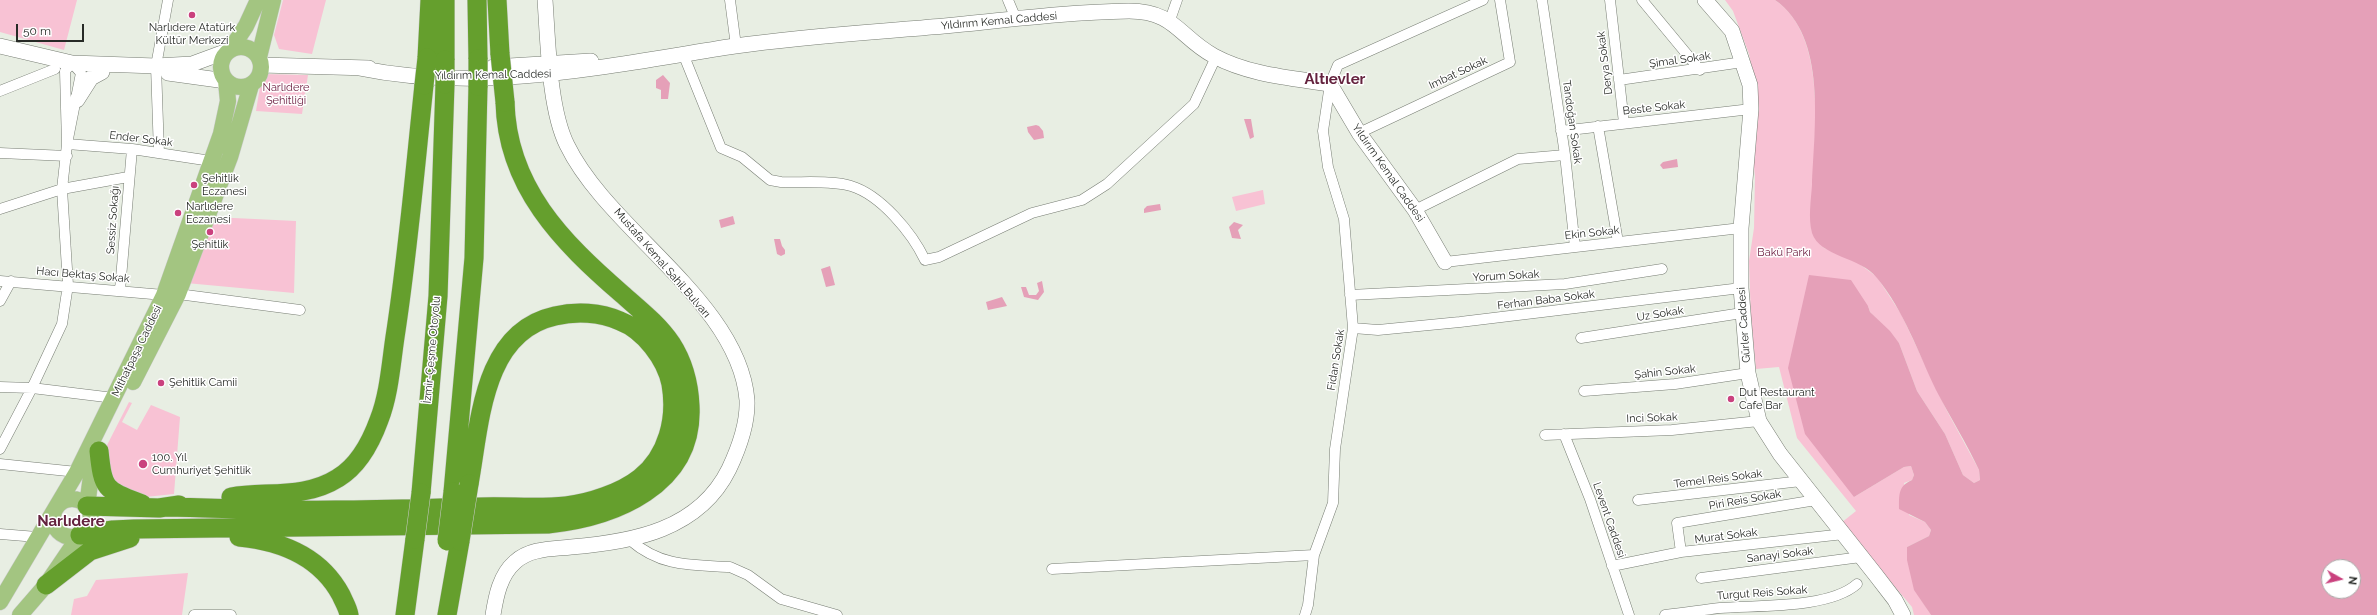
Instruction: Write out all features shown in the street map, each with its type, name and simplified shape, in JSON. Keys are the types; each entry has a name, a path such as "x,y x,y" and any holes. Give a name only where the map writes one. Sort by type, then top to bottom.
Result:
{"highway":[{"path":"430,0 436,59"},
{"path":"99,451 102,478 107,488 129,500 163,508 234,496 274,495 312,490 337,478 356,463 368,444 380,419 402,292 424,85 436,59 444,0"},
{"path":"447,615 461,488 474,258 478,86 477,0"},
{"path":"80,535 113,530 548,524 572,521 616,509 640,496 660,482 677,461 687,434 690,415 689,386 682,362 660,329 560,236 543,213 523,181 515,161 510,142 505,102 500,54 497,0"},
{"name":"İzmir-Çeşme Otoyolu","path":"405,615 421,493 438,296 446,84 436,59"},
{"path":"87,506 332,510 530,507 566,506 604,496 640,478 654,463 665,443 673,421 674,400 669,376 657,354 643,335 620,321 588,313 565,313 542,319 521,333 504,350 494,366 487,387 461,488"},
{"path":"46,584 90,550 109,543 166,529 262,539 301,553 320,567 336,587 349,615"},
{"path":"438,615 454,541"}],"main road":[{"path":"258,0 246,26 230,50 225,54 220,65 226,81 241,88 251,85 259,76 260,61 273,0"},
{"path":"230,50 243,46 255,52 260,61"},
{"name":"Mithatpaşa Caddesi","path":"2,592 77,472 114,398 171,294 211,161 221,134 228,101 226,81"},
{"name":"Mithatpaşa Caddesi","path":"87,506 91,476 99,451 171,294 230,158 251,85"},
{"path":"70,498 83,501 87,506 91,522 85,532 80,535 68,537 58,531 53,520 55,508 59,503 70,498"},
{"path":"20,615 46,584 80,535"}],"street":[{"path":"159,153 156,69 168,0"},
{"name":"Mustafa Kemal Sahil Bulvarı","path":"493,615 497,592 514,562 528,554 538,551 630,540 676,524 706,501 728,471 741,441 747,400 738,366 722,333 694,295 615,209 574,158 561,129 551,68 545,0"},
{"path":"730,0 736,46"},
{"path":"1008,0 1016,19"},
{"path":"1170,20 1177,0"},
{"path":"1330,84 1338,65 1483,0"},
{"name":"Imbat Sokak","path":"1359,133 1510,62 1500,0"},
{"name":"Tandoğan Sokak","path":"1542,0 1560,131 1565,155 1575,247"},
{"name":"Derya Sokak","path":"1610,0 1624,124"},
{"path":"1642,0 1700,70"},
{"name":"Gürler Caddesi","path":"1705,0 1732,31 1750,85 1751,109 1741,228 1741,288 1748,373 1759,421 1780,454 1895,600 1902,615"},
{"name":"Yıldırım Kemal Caddesi","path":"260,61 359,68 396,76 452,78 684,56 736,46 1016,19 1128,11 1144,12 1170,20 1197,45 1216,57 1277,76 1330,84 1359,133 1416,210 1445,262"},
{"path":"0,46 68,69"},
{"path":"0,54 68,69 102,72 156,69 192,64 230,50"},
{"path":"684,56 721,148 742,157 770,180 851,186 869,196 898,219 918,245 925,260 939,257 1032,213 1082,200 1107,184 1194,104 1216,57"},
{"name":"Şimal Sokak","path":"1619,80 1700,70 1743,62"},
{"path":"68,69 77,100"},
{"path":"0,449 32,388 62,324 68,285 62,189 68,144 68,69"},
{"path":"0,91 68,69 156,69 226,81"},
{"path":"68,144 77,100 91,78 102,72"},
{"name":"Fidan Sokak","path":"1305,615 1308,605 1314,555 1333,503 1335,449 1353,328 1344,219 1328,167 1323,132 1330,84"},
{"name":"Beste Sokak","path":"1560,131 1751,109"},
{"path":"1598,126 1618,242"},
{"name":"Ender Sokak","path":"68,144 132,149 211,161"},
{"name":"Sessiz Sokağı","path":"120,290 128,177 132,149"},
{"path":"0,153 67,156"},
{"path":"1416,210 1518,160 1565,155"},
{"path":"0,209 62,189 128,177"},
{"name":"Ekin Sokak","path":"1445,262 1741,228"},
{"name":"Yorum Sokak","path":"1350,295 1565,284 1662,269"},
{"name":"Hacı Bektaş Sokak","path":"0,281 171,294 300,310"},
{"path":"0,302 11,281"},
{"name":"Ferhan Baba Sokak","path":"1353,328 1378,330 1460,322 1741,288"},
{"name":"Uz Sokak","path":"1581,338 1742,314"},
{"name":"Şahin Sokak","path":"1584,391 1675,384 1748,373"},
{"path":"0,387 32,388 114,398"},
{"name":"Inci Sokak","path":"1545,435 1672,430 1759,421"},
{"name":"Levent Caddesi","path":"1564,434 1590,499 1629,615"},
{"path":"0,464 77,472"},
{"name":"Temel Reis Sokak","path":"1638,500 1801,481"},
{"name":"Piri Reis Sokak","path":"1681,552 1677,523 1816,500"},
{"path":"0,534 37,537"},
{"name":"Murat Sokak","path":"1612,566 1681,552 1844,534"},
{"path":"630,540 652,556 669,562 735,569 781,599 837,615"},
{"path":"1052,569 1314,555"},
{"name":"Sanayi Sokak","path":"1701,578 1861,557"},
{"name":"Turgut Reis Sokak","path":"1666,615 1720,612 1817,602 1852,589 1857,584"},
{"path":"497,592 502,615"},
{"path":"194,615 231,615"}],"green space":[{"path":"0,0 77,0 64,50 0,32"},
{"path":"283,0 326,0 312,54 279,49 274,35"},
{"name":"Bakü Parkı","path":"1725,0 1775,0 1794,20 1806,45 1813,75 1815,141 1812,232 1824,248 1854,260 1877,277 1901,314 1947,411 1979,470 1980,480 1974,483 1963,475 1945,434 1917,391 1899,343 1870,312 1868,306 1854,497 1904,467 1911,466 1914,475 1912,480 1904,483 1909,515 1925,522 1931,530 1929,536 1907,547 1920,598 1931,615 1914,615 1912,607 1841,523 1856,511 1797,438 1779,367 1756,369 1751,321 1749,261 1754,228 1755,176 1753,160 1757,98 1749,54 1733,11"},
{"name":"Narlıdere Şehitliği","path":"262,74 308,75 302,114 256,111"},
{"path":"1263,190 1265,204 1236,211 1232,197"},
{"path":"213,217 296,221 294,293 186,283"},
{"path":"129,402 132,403 122,422 137,430 151,405 180,417 174,494 136,498 108,483 103,453"},
{"path":"188,573 182,615 71,615 74,599 87,596 96,580"}],"shaded area":[{"path":"1775,0 2377,0 2377,615 1931,615 1914,590 1907,560 1907,547 1929,536 1931,530 1925,522 1899,509 1900,492 1907,482 1912,480 1914,475 1911,466 1904,467 1854,497 1805,434 1788,368 1809,275 1851,280 1868,306 1870,312 1890,331 1899,343 1917,391 1945,434 1963,475 1974,483 1980,480 1979,470 1936,390 1903,318 1887,291 1870,271 1861,265 1823,247 1816,241 1812,233 1810,215 1815,137 1814,85 1811,60 1803,36 1792,16"},
{"path":"663,75 670,83 668,99 661,99 661,90 656,88 656,80"},
{"path":"1441,77 1445,84 1431,90 1428,83"},
{"path":"1244,119 1251,119 1254,137 1250,139"},
{"path":"1036,125 1043,131 1044,138 1034,140 1028,132 1027,127"},
{"path":"1677,159 1678,167 1663,169 1660,165 1663,162"},
{"path":"1160,204 1161,210 1144,213 1144,209 1147,206"},
{"path":"733,216 735,224 721,228 719,220"},
{"path":"1234,222 1243,225 1238,230 1241,239 1232,238 1229,227"},
{"path":"774,239 780,239 785,250 785,254 781,256 777,254"},
{"path":"830,266 835,285 826,287 821,269"},
{"path":"1042,281 1044,292 1038,300 1024,297 1021,287 1026,287 1029,295 1036,295 1039,291 1037,283"},
{"path":"1002,297 1007,306 988,310 986,302"}],"place":[{"name":"Narlıdere Atatürk Kültür Merkezi","path":"192,15"},
{"name":"Şehitlik Eczanesi","path":"194,185"},
{"name":"Narlıdere Eczanesi","path":"178,213"},
{"name":"Şehitlik","path":"210,232"},
{"name":"Şehitlik Camii","path":"161,383"},
{"name":"Dut Restaurant Cafe Bar","path":"1731,399"},
{"name":"100. Yıl Cumhuriyet Şehitlik","path":"143,464"}],"district":[{"name":"Altıevler","path":"1335,79"},
{"name":"Narlıdere","path":"71,521"}]}
